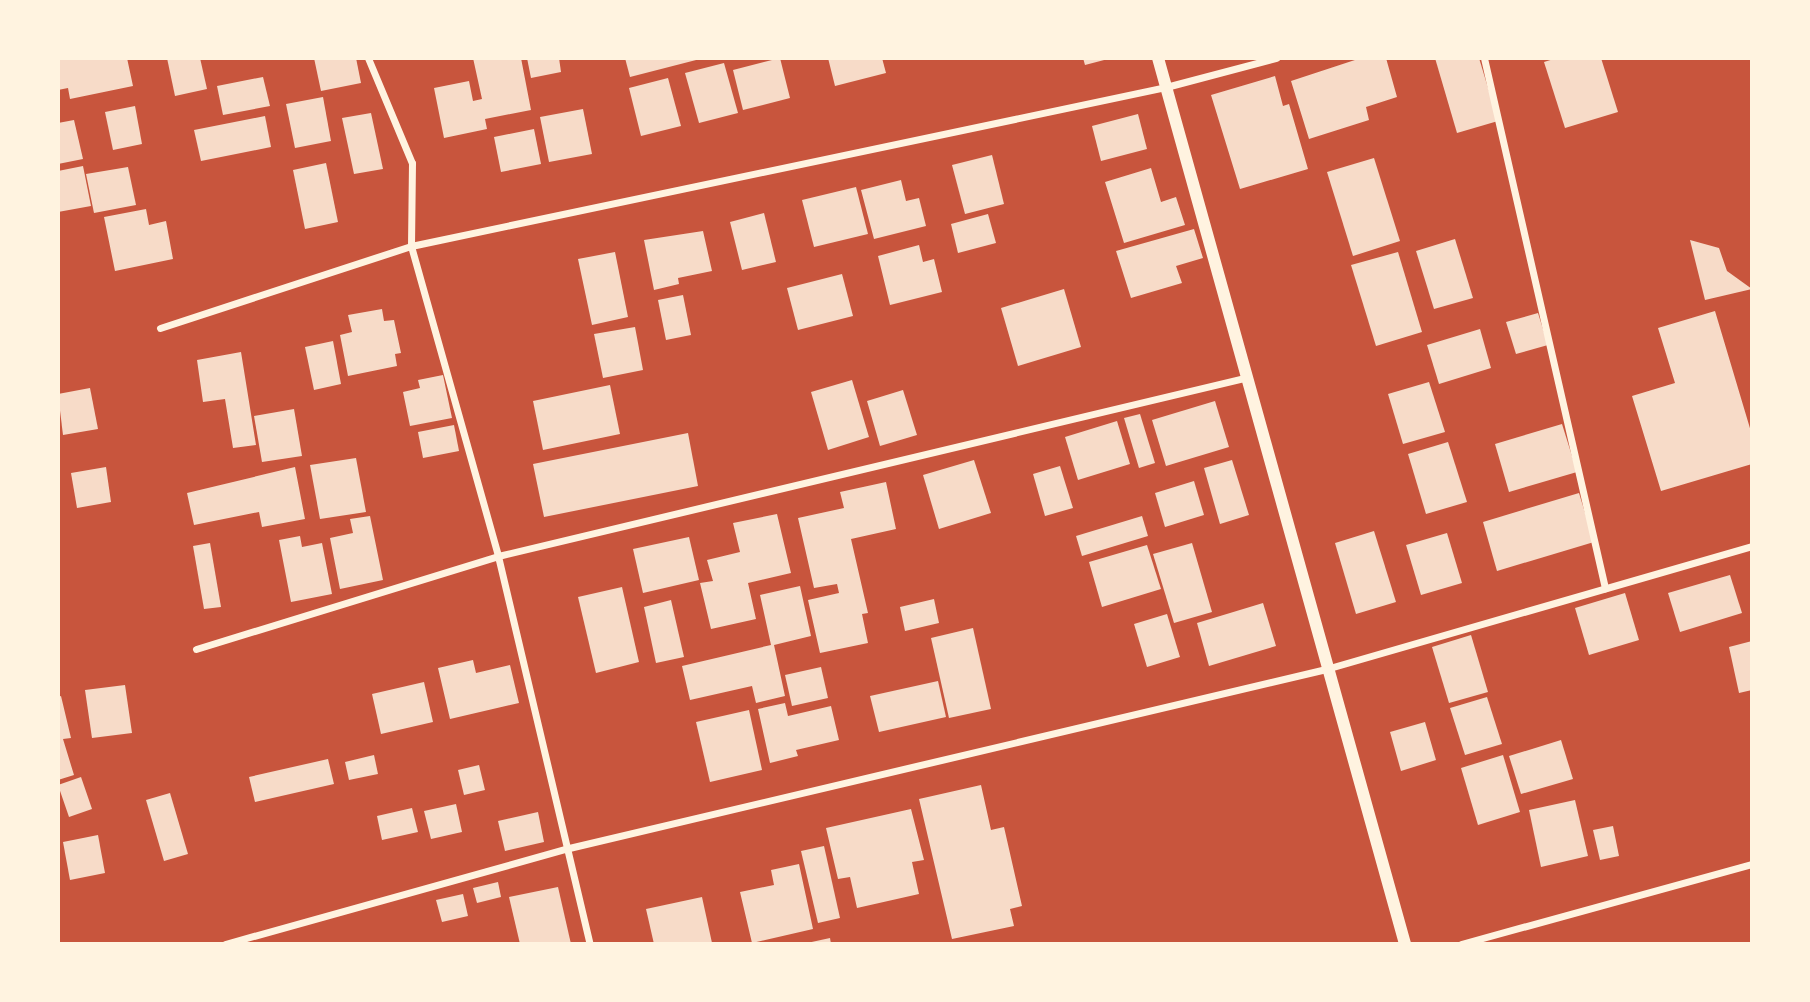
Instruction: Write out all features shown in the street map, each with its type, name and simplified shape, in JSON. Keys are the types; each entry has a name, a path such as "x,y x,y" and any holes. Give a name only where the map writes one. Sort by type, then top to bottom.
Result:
{"street":[{"path":"368,58 412,163 411,246 498,556 590,944"},
{"path":"1158,58 1248,377 1326,669 1405,944"},
{"path":"160,328 411,246 1166,87 1276,58"},
{"path":"1484,58 1605,587"},
{"path":"196,649 498,556 1248,377"},
{"path":"225,944 569,848 1326,669 1752,546"},
{"path":"1461,944 1752,864"}],"building":[{"path":"58,58 127,58 133,86 70,99 68,88 58,90"},
{"path":"167,58 200,58 207,89 175,96"},
{"path":"314,58 356,58 361,83 321,91"},
{"path":"473,58 521,58 531,110 485,119 487,129 444,138 434,88 469,81 473,101 482,99"},
{"path":"527,58 559,58 561,72 531,78"},
{"path":"625,58 699,58 700,59 630,77"},
{"path":"780,58 790,98 743,110 733,70"},
{"path":"828,58 882,58 886,73 835,86"},
{"path":"1083,58 1108,58 1108,59 1085,65"},
{"path":"1361,58 1386,58 1397,97 1366,107 1369,120 1309,139 1291,81"},
{"path":"1435,58 1479,58 1498,121 1457,133"},
{"path":"1557,58 1601,58 1618,112 1565,128 1544,62"},
{"path":"724,63 738,113 699,123 685,73"},
{"path":"1275,76 1283,106 1289,104 1308,169 1240,189 1211,95"},
{"path":"263,77 270,106 223,115 217,86"},
{"path":"668,78 681,126 641,136 629,88"},
{"path":"323,97 331,141 295,148 286,104"},
{"path":"135,106 142,144 113,150 105,112"},
{"path":"583,109 592,154 549,162 540,117"},
{"path":"371,113 383,169 354,174 342,118"},
{"path":"1138,114 1147,149 1101,161 1092,126"},
{"path":"265,116 271,147 201,161 194,130"},
{"path":"74,120 83,159 58,164 58,123"},
{"path":"534,129 541,164 501,172 494,137"},
{"path":"992,155 1004,204 965,214 952,165"},
{"path":"1374,158 1400,241 1353,256 1327,172"},
{"path":"326,163 338,222 305,229 293,170"},
{"path":"83,166 91,206 58,212 58,171"},
{"path":"128,167 136,205 94,213 86,174"},
{"path":"1151,168 1161,202 1176,197 1185,225 1124,243 1105,182"},
{"path":"901,180 906,201 919,198 926,226 874,239 861,190"},
{"path":"856,187 868,234 814,247 802,200"},
{"path":"146,209 149,225 166,221 173,259 115,271 104,217"},
{"path":"764,213 776,262 742,270 730,222"},
{"path":"988,214 996,243 958,253 951,224"},
{"path":"1194,229 1203,258 1176,266 1182,283 1131,298 1116,251"},
{"path":"703,231 712,271 678,278 679,284 654,290 644,240"},
{"path":"1455,239 1473,298 1434,309 1416,251"},
{"path":"1690,240 1719,248 1727,271 1752,289 1705,300"},
{"path":"919,245 923,262 934,259 942,292 890,305 878,256"},
{"path":"615,252 628,317 592,325 578,259"},
{"path":"1398,252 1422,332 1376,346 1351,265"},
{"path":"842,274 853,316 798,330 787,288"},
{"path":"1064,289 1081,347 1018,366 1001,308"},
{"path":"683,295 691,335 666,340 658,300"},
{"path":"382,309 384,321 394,320 401,353 395,354 397,366 348,376 340,335 352,332 348,315"},
{"path":"1715,311 1752,435 1752,464 1661,491 1632,396 1675,383 1658,328"},
{"path":"1538,313 1548,345 1516,354 1506,322"},
{"path":"635,327 643,370 603,378 594,334"},
{"path":"1480,329 1491,368 1439,384 1427,345"},
{"path":"333,341 341,384 314,390 305,347"},
{"path":"241,352 256,445 233,448 225,399 203,402 197,360"},
{"path":"443,375 452,418 410,426 403,392 420,388 418,380"},
{"path":"852,380 869,437 828,450 811,392"},
{"path":"1429,382 1445,432 1403,444 1388,394"},
{"path":"610,385 620,434 543,450 533,401"},
{"path":"90,388 98,429 63,435 58,394"},
{"path":"903,390 917,435 880,446 867,401"},
{"path":"1215,401 1229,447 1166,466 1152,420"},
{"path":"294,409 302,456 262,462 254,416"},
{"path":"1140,414 1155,463 1139,468 1124,418"},
{"path":"1117,421 1130,464 1078,480 1065,437"},
{"path":"1562,424 1577,472 1509,492 1495,444"},
{"path":"454,425 459,451 423,458 418,432"},
{"path":"688,433 698,486 544,517 533,464"},
{"path":"1448,442 1467,502 1426,514 1408,454"},
{"path":"356,458 366,512 320,519 310,465"},
{"path":"974,460 991,513 939,529 923,475"},
{"path":"1232,460 1249,515 1220,524 1204,468"},
{"path":"1060,466 1073,508 1045,516 1033,474"},
{"path":"106,467 111,502 77,508 71,473"},
{"path":"295,467 305,519 262,527 259,512 194,525 187,493"},
{"path":"1194,481 1204,515 1165,527 1155,493"},
{"path":"886,482 896,529 851,539 868,613 862,614 868,643 820,653 808,600 839,593 837,584 814,588 798,518 844,508 840,492"},
{"path":"1579,493 1594,542 1497,571 1483,522"},
{"path":"777,514 791,573 748,583 756,619 711,629 700,583 713,581 707,560 740,552 733,523"},
{"path":"370,516 383,580 340,589 330,538 353,533 350,519"},
{"path":"1142,516 1148,536 1082,556 1076,536"},
{"path":"1374,531 1396,602 1356,614 1335,543"},
{"path":"1447,533 1462,583 1421,595 1406,545"},
{"path":"300,536 302,547 322,543 332,594 291,602 279,540"},
{"path":"689,537 699,580 643,593 633,549"},
{"path":"210,543 221,607 204,609 193,546"},
{"path":"1192,543 1212,612 1174,623 1153,554"},
{"path":"1147,545 1161,589 1102,607 1089,562"},
{"path":"1730,575 1742,613 1680,632 1668,593"},
{"path":"800,586 811,636 774,645 785,696 756,703 752,686 690,700 682,666 771,645 760,595"},
{"path":"622,587 639,662 596,673 578,597"},
{"path":"1625,593 1639,640 1589,655 1575,608"},
{"path":"934,599 939,623 905,631 900,607"},
{"path":"671,600 684,657 656,663 644,607"},
{"path":"1263,603 1276,646 1209,666 1197,623"},
{"path":"1167,614 1180,657 1147,667 1134,624"},
{"path":"973,628 991,709 949,718 931,638"},
{"path":"1471,635 1488,692 1449,703 1432,647"},
{"path":"1752,641 1752,690 1739,693 1729,647"},
{"path":"473,660 476,673 510,665 519,703 450,719 438,668"},
{"path":"821,667 828,698 792,706 785,675"},
{"path":"938,681 946,717 879,732 870,696"},
{"path":"424,682 433,722 381,734 372,694"},
{"path":"125,685 132,733 92,738 85,690"},
{"path":"61,696 71,738 63,739 74,775 58,780 58,697"},
{"path":"1487,697 1502,744 1465,755 1450,708"},
{"path":"785,703 788,716 831,706 839,740 796,750 798,756 770,763 758,709"},
{"path":"749,710 762,770 710,782 696,722"},
{"path":"1425,722 1436,760 1401,771 1390,732"},
{"path":"1561,740 1573,779 1521,794 1509,756"},
{"path":"374,755 378,774 349,780 345,762"},
{"path":"1503,755 1520,812 1478,825 1461,768"},
{"path":"328,759 334,784 255,802 249,777"},
{"path":"479,765 485,790 464,795 458,770"},
{"path":"81,777 92,809 69,817 58,785"},
{"path":"981,785 991,830 1004,827 1022,906 1010,909 1014,926 952,939 919,799"},
{"path":"170,793 188,854 164,861 146,800"},
{"path":"1575,800 1588,856 1541,867 1529,810"},
{"path":"456,804 462,832 431,839 424,811"},
{"path":"412,808 418,832 382,840 377,816"},
{"path":"911,809 924,860 912,862 919,894 857,908 850,877 838,879 826,828"},
{"path":"538,812 544,842 505,851 498,821"},
{"path":"1613,826 1619,856 1600,860 1593,830"},
{"path":"98,835 105,873 70,880 63,842"},
{"path":"824,846 840,918 818,923 801,851"},
{"path":"799,864 813,929 752,943 740,892 774,885 771,870"},
{"path":"498,882 501,897 477,903 473,888"},
{"path":"558,887 571,944 520,944 509,897"},
{"path":"463,894 468,916 442,922 436,900"},
{"path":"702,897 712,943 654,944 646,909"},
{"path":"830,938 831,944 807,944 807,943"}]}
